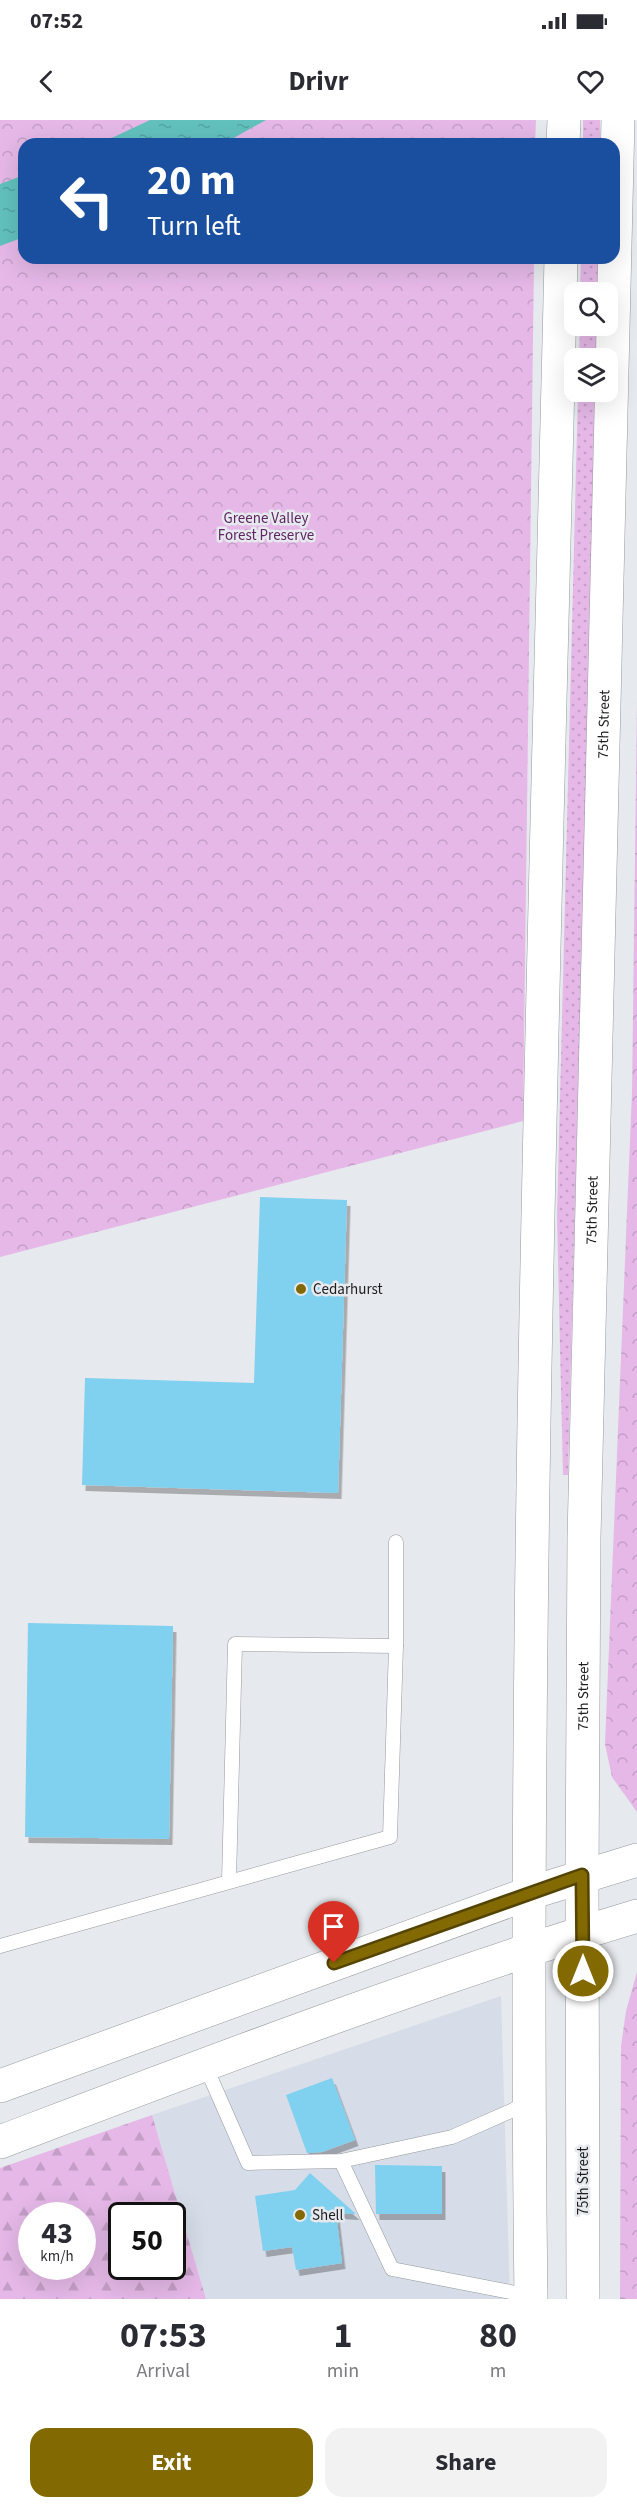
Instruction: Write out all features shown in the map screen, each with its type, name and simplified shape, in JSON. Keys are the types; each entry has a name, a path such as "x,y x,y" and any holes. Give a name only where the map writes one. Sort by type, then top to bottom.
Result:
{"main road":[{"path":"563,138 564,120"},
{"name":"75th Street","path":"618,120 618,138"},
{"path":"531,2297 529,2103 532,1533 561,264"},
{"name":"75th Street","path":"583,2299 584,1538 615,264"},
{"path":"0,2086 530,1893 582,1875 637,1860"},
{"path":"0,2142 205,2065 530,1948 637,1916"}],"lane":[{"path":"0,1946 390,1837 396,1646 396,1542"},
{"path":"229,1881 235,1644 396,1646"},
{"path":"205,2065 248,2163 341,2161 452,2137 529,2103"},
{"path":"341,2161 392,2269 531,2297"}],"shaded area":[{"path":"501,1996 510,2299 206,2299 186,2231 186,2202 178,2202 152,2115"}],"green space":[{"name":"Greene Valley Forest Preserve","path":"0,120 536,120 535,138 18,138 18,264 534,264 523,1121 0,1257"},
{"path":"583,120 600,120 600,138 583,138"},
{"path":"581,264 598,264 597,282 580,282"},
{"path":"580,336 597,336 596,348 579,348"},
{"path":"578,402 596,402 568,1475 563,1475 557,1216"},
{"path":"637,701 637,1812 612,1777 605,1744 632,1092"},
{"path":"637,1972 637,2299 620,2299 621,2046 626,2011"},
{"path":"152,2115 178,2202 108,2202 108,2280 186,2280 186,2231 206,2299 0,2299 0,2168"}],"water":[{"path":"150,120 266,120 234,138 112,138"},
{"path":"18,177 18,239 0,246 0,184"}],"building":[{"name":"Cedarhurst","path":"260,1197 347,1200 338,1493 82,1485 85,1378 254,1383"},
{"path":"28,1623 173,1626 169,1839 25,1837"},
{"path":"332,2078 355,2140 322,2152 307,2153 286,2095"},
{"name":"Shell","path":"375,2165 442,2166 442,2214 376,2214"},
{"name":"Shell","path":"310,2173 356,2214 336,2213 342,2263 296,2270 292,2247 263,2251 255,2196 295,2190"}],"place":[{"name":"Cedarhurst","path":"301,1289"},
{"name":"Shell","path":"300,2215"}],"route":[{"path":"334,1963 582,1875 583,1971"}]}
